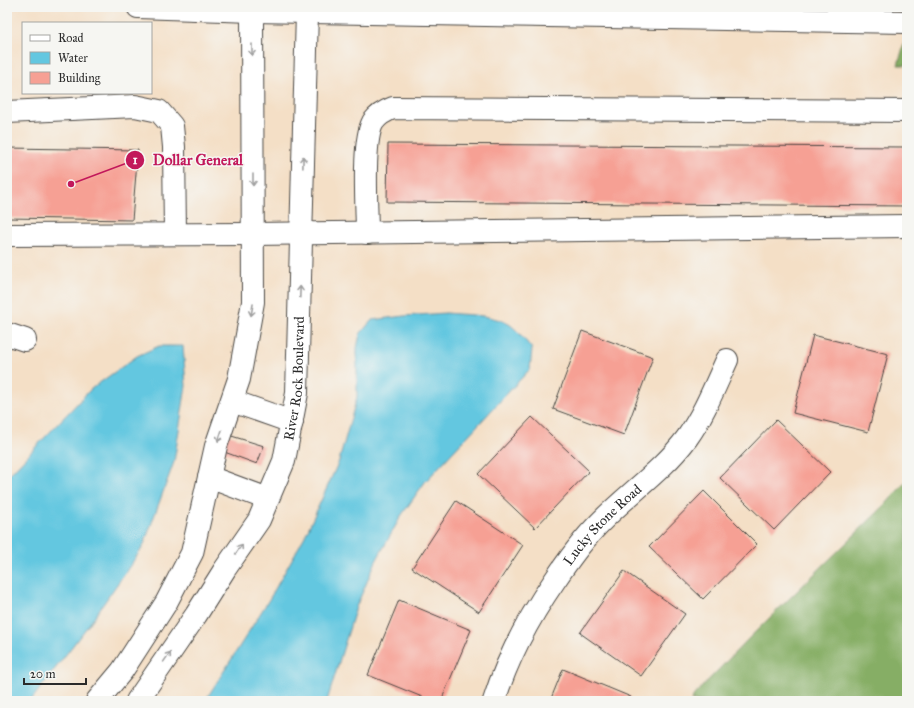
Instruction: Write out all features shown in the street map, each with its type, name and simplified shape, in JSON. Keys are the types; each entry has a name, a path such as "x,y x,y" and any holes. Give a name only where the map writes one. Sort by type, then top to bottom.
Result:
{"street":[{"path":"138,7 307,12 555,11 834,14 907,22"},
{"path":"97,701 122,670 166,603 192,553 216,446 239,379 253,302 252,11"},
{"name":"River Rock Boulevard","path":"137,701 196,616 225,569 259,520 284,462 297,393 307,12"},
{"path":"7,112 135,106 159,112 172,126 174,148 175,234"},
{"path":"367,233 366,159 368,139 373,122 383,112 393,108 907,111"},
{"path":"7,235 301,234 907,226"},
{"name":"Lucky Stone Road","path":"494,701 502,674 519,637 536,606 567,562 594,529 668,460 686,438 701,416 727,360"},
{"path":"232,401 292,422"},
{"path":"209,477 268,500"}],"green space":[{"path":"907,33 907,65 898,65"},
{"path":"907,480 907,701 691,701 694,695 750,637 886,504"}],"water":[{"path":"446,313 483,316 498,319 509,324 520,334 532,349 530,369 425,482 401,516 376,561 356,607 327,701 205,701 270,598 305,536 339,461 357,397 357,348 360,334 372,320"},
{"path":"159,346 183,346 186,386 174,462 143,547 90,623 32,699 30,701 7,701 7,477 91,389 137,356"}],"building":[{"path":"388,144 907,147 907,206 387,202"},
{"path":"7,148 138,150 132,220 7,218"},
{"path":"582,331 653,357 624,435 553,409"},
{"path":"813,335 888,354 868,432 793,413"},
{"path":"532,417 589,471 535,528 478,474"},
{"path":"776,420 830,472 774,530 720,478"},
{"path":"225,434 264,446 257,464 219,450"},
{"path":"704,491 757,544 703,599 649,547"},
{"path":"456,501 523,545 479,612 412,568"},
{"path":"624,571 685,614 641,676 580,633"},
{"path":"399,600 471,630 441,701 432,701 368,675"},
{"path":"563,669 631,697 629,701 550,701"}],"place":[{"name":"Dollar General","path":"71,184"}]}
